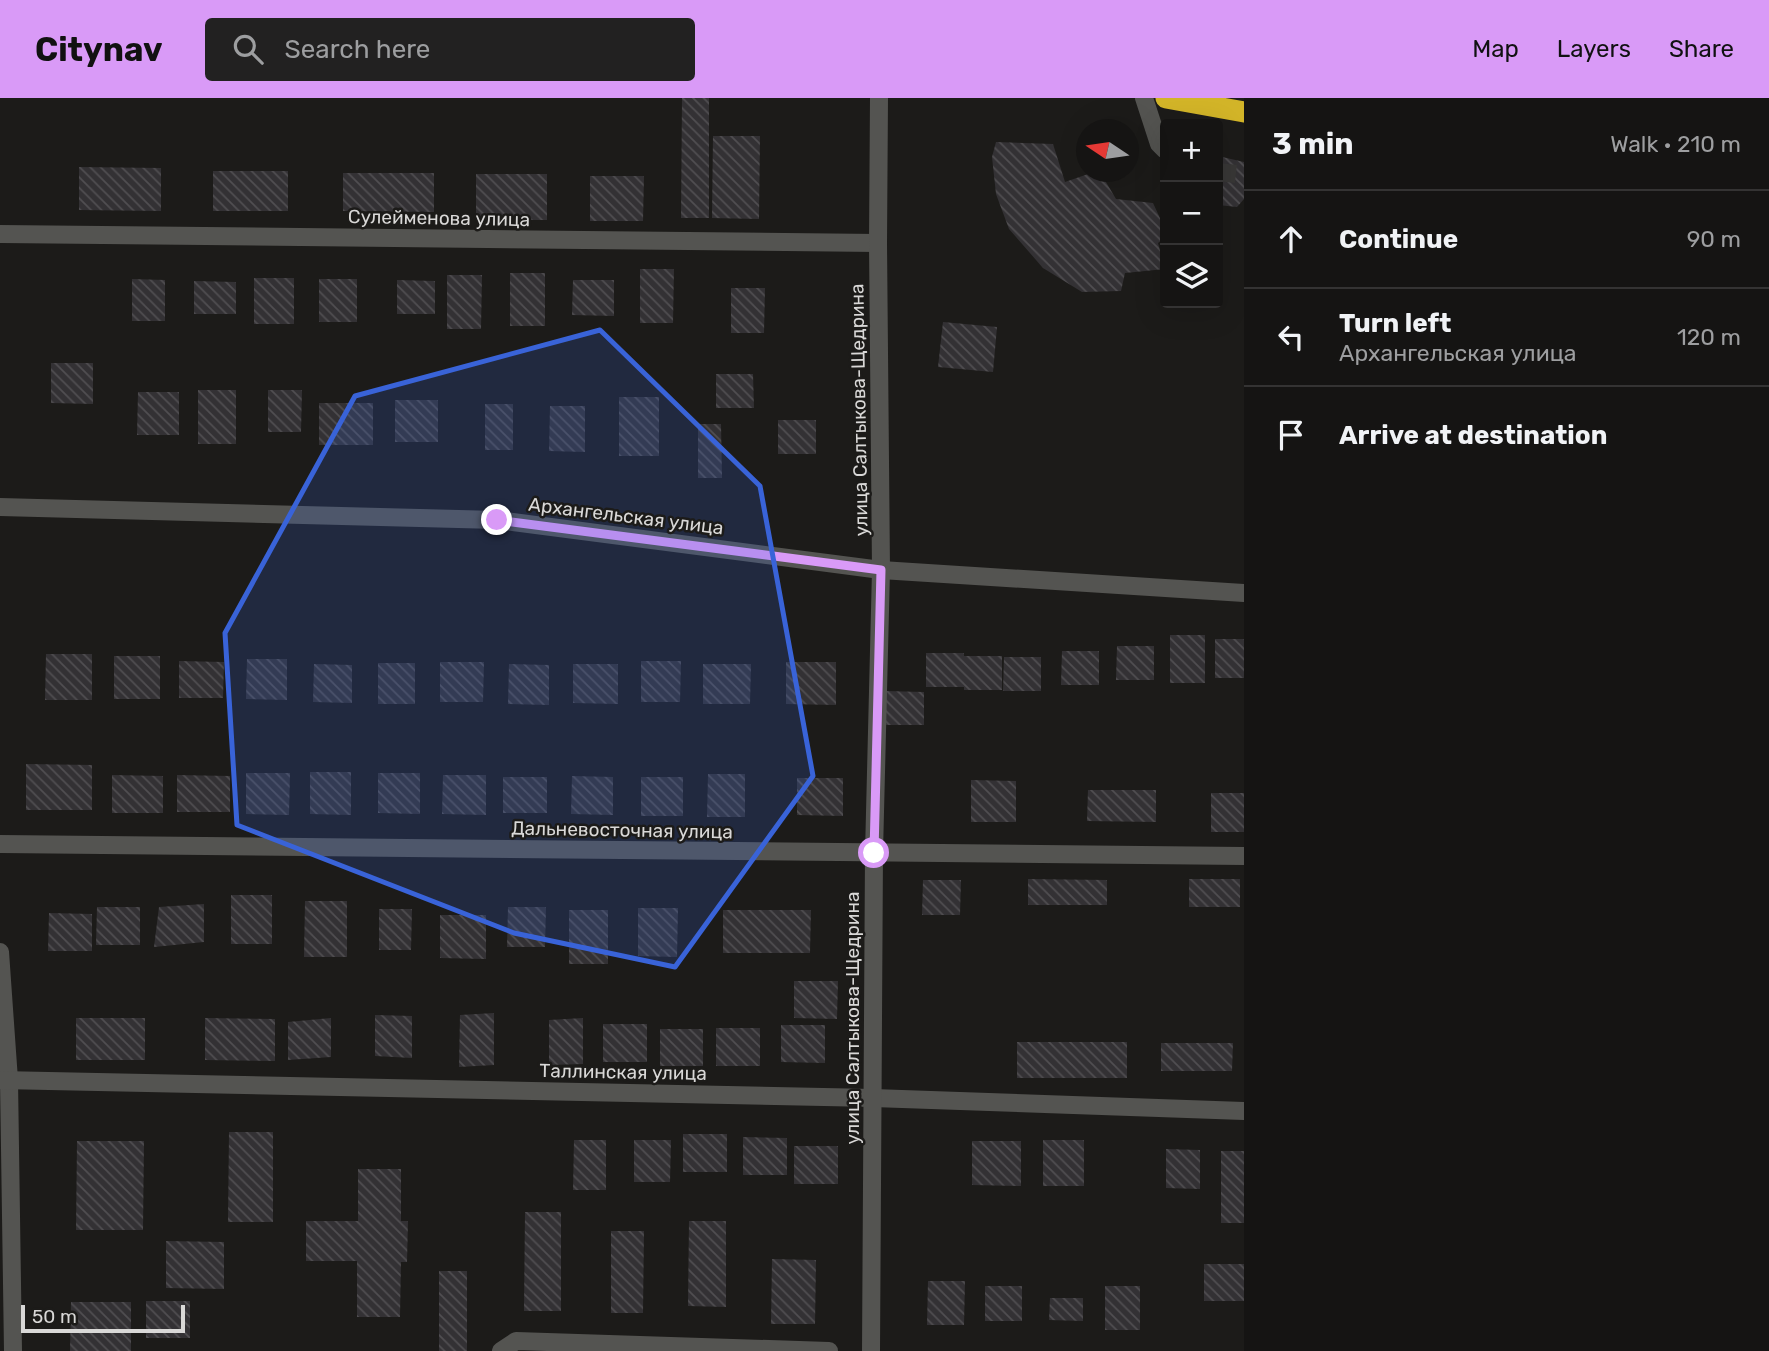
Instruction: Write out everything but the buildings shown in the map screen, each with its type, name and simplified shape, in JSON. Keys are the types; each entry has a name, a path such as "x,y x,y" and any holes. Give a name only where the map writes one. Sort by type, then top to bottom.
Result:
{"highway":[{"path":"1166,98 1244,112"}],"street":[{"name":"улица Салтыкова-Щедрина","path":"871,1351 874,853 881,570 879,98"},
{"path":"1144,98 1160,145"},
{"name":"Сулейменова улица","path":"0,234 878,243"},
{"name":"Архангельская улица","path":"0,507 497,520 881,570 1244,593"},
{"name":"Дальневосточная улица","path":"0,844 1244,856"},
{"path":"0,952 13,1351"},
{"name":"Таллинская улица","path":"5,1080 873,1098 1244,1111"},
{"path":"501,1351 516,1341 829,1351"}],"highlighted area":[{"path":"600,330 760,486 813,776 675,967 514,933 237,825 225,633 355,396"}],"tunnel":[{"path":"1223,173 1244,175"}],"route":[{"path":"497,520 881,570 874,853"}]}
